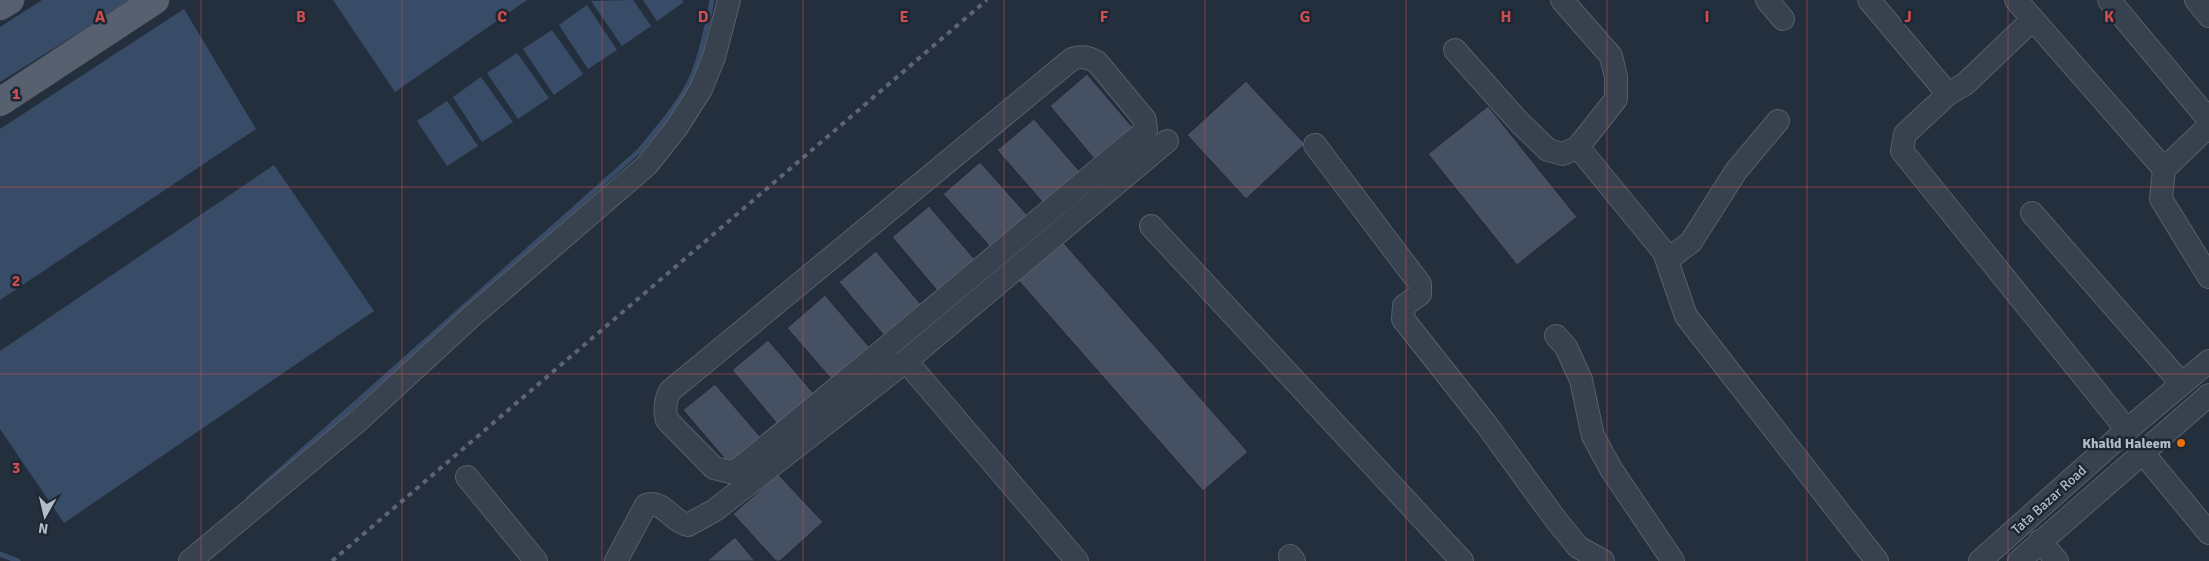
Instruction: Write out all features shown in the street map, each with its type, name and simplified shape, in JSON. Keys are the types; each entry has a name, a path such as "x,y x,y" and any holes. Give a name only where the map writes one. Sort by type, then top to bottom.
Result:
{"main road":[{"path":"0,6 10,0"},
{"path":"0,102 155,0"}],"street":[{"path":"190,561 358,420 473,315 647,164 677,127 701,89 714,57 729,0"},
{"path":"1455,50 1520,123 1548,150 1563,154 1578,147 1616,99 1616,77 1611,56 1562,0"},
{"path":"1767,0 1783,19"},
{"path":"1869,0 1948,94"},
{"path":"2016,0 2164,169"},
{"path":"2109,0 2209,120"},
{"path":"2196,0 2209,16"},
{"path":"2032,20 1965,84 1948,94 1905,134 1902,151 2127,430"},
{"path":"1089,57 1097,62 1145,120 1146,130 881,352 740,468 731,472 714,468 667,420 665,412 666,399 670,391 1072,59 1089,57"},
{"path":"1667,260 1691,242 1736,171 1778,121"},
{"path":"2209,126 2164,169 2161,199 2209,277"},
{"path":"616,561 646,505 651,503 660,505 679,522 691,524 737,494 901,365 1167,141"},
{"path":"1315,145 1420,284 1420,294 1404,306 1402,319 1486,424 1578,547 1603,561"},
{"path":"1578,147 1664,252 1686,316 1877,561"},
{"path":"2032,213 2182,384"},
{"path":"1151,226 1462,561"},
{"path":"1556,336 1566,347 1581,380 1593,436 1611,469 1673,561"},
{"path":"881,352 901,365 1076,561"},
{"name":"Tata Bazar Road","path":"1980,561 2127,430 2209,361"},
{"name":"Tata Bazar Road","path":"2019,561 2209,394"},
{"path":"2142,452 2209,533"},
{"path":"467,477 536,561"},
{"path":"2040,541 2057,561"}],"water":[{"path":"42,0 131,0 0,82 0,27"},
{"path":"333,0 527,0 395,92"},
{"path":"633,0 651,26 622,46 591,1"},
{"path":"643,0 682,0 684,2 657,21"},
{"path":"587,5 617,50 588,69 559,25"},
{"path":"184,9 256,129 0,300 0,129"},
{"path":"552,30 583,74 554,95 523,49"},
{"path":"517,53 549,98 518,119 487,73"},
{"path":"481,77 513,122 482,142 453,97"},
{"path":"447,101 478,146 447,166 417,121"},
{"path":"274,165 374,311 64,523 0,429 0,351"}],"building":[{"path":"1087,74 1134,129 1096,161 1050,106"},
{"path":"1246,81 1305,144 1246,199 1187,135"},
{"path":"1488,106 1577,217 1517,265 1428,154"},
{"path":"1034,119 1082,174 1045,205 997,150"},
{"path":"980,162 1029,217 992,249 943,194"},
{"path":"929,206 977,262 940,294 892,237"},
{"path":"1055,233 1248,452 1203,491 1011,272"},
{"path":"876,251 924,308 887,339 839,282"},
{"path":"825,295 871,349 833,381 787,328"},
{"path":"768,340 816,396 779,426 732,370"},
{"path":"715,384 763,440 731,466 683,410"},
{"path":"778,474 823,522 780,561 776,561 733,514"},
{"path":"735,537 755,561 707,561"}],"waterway":[{"path":"248,499 639,151 674,108 691,79 701,50 712,0"},
{"path":"0,554 18,561"}],"railway":[{"path":"332,561 987,0"}],"place":[{"name":"Khalid Haleem","path":"2181,443"}]}
